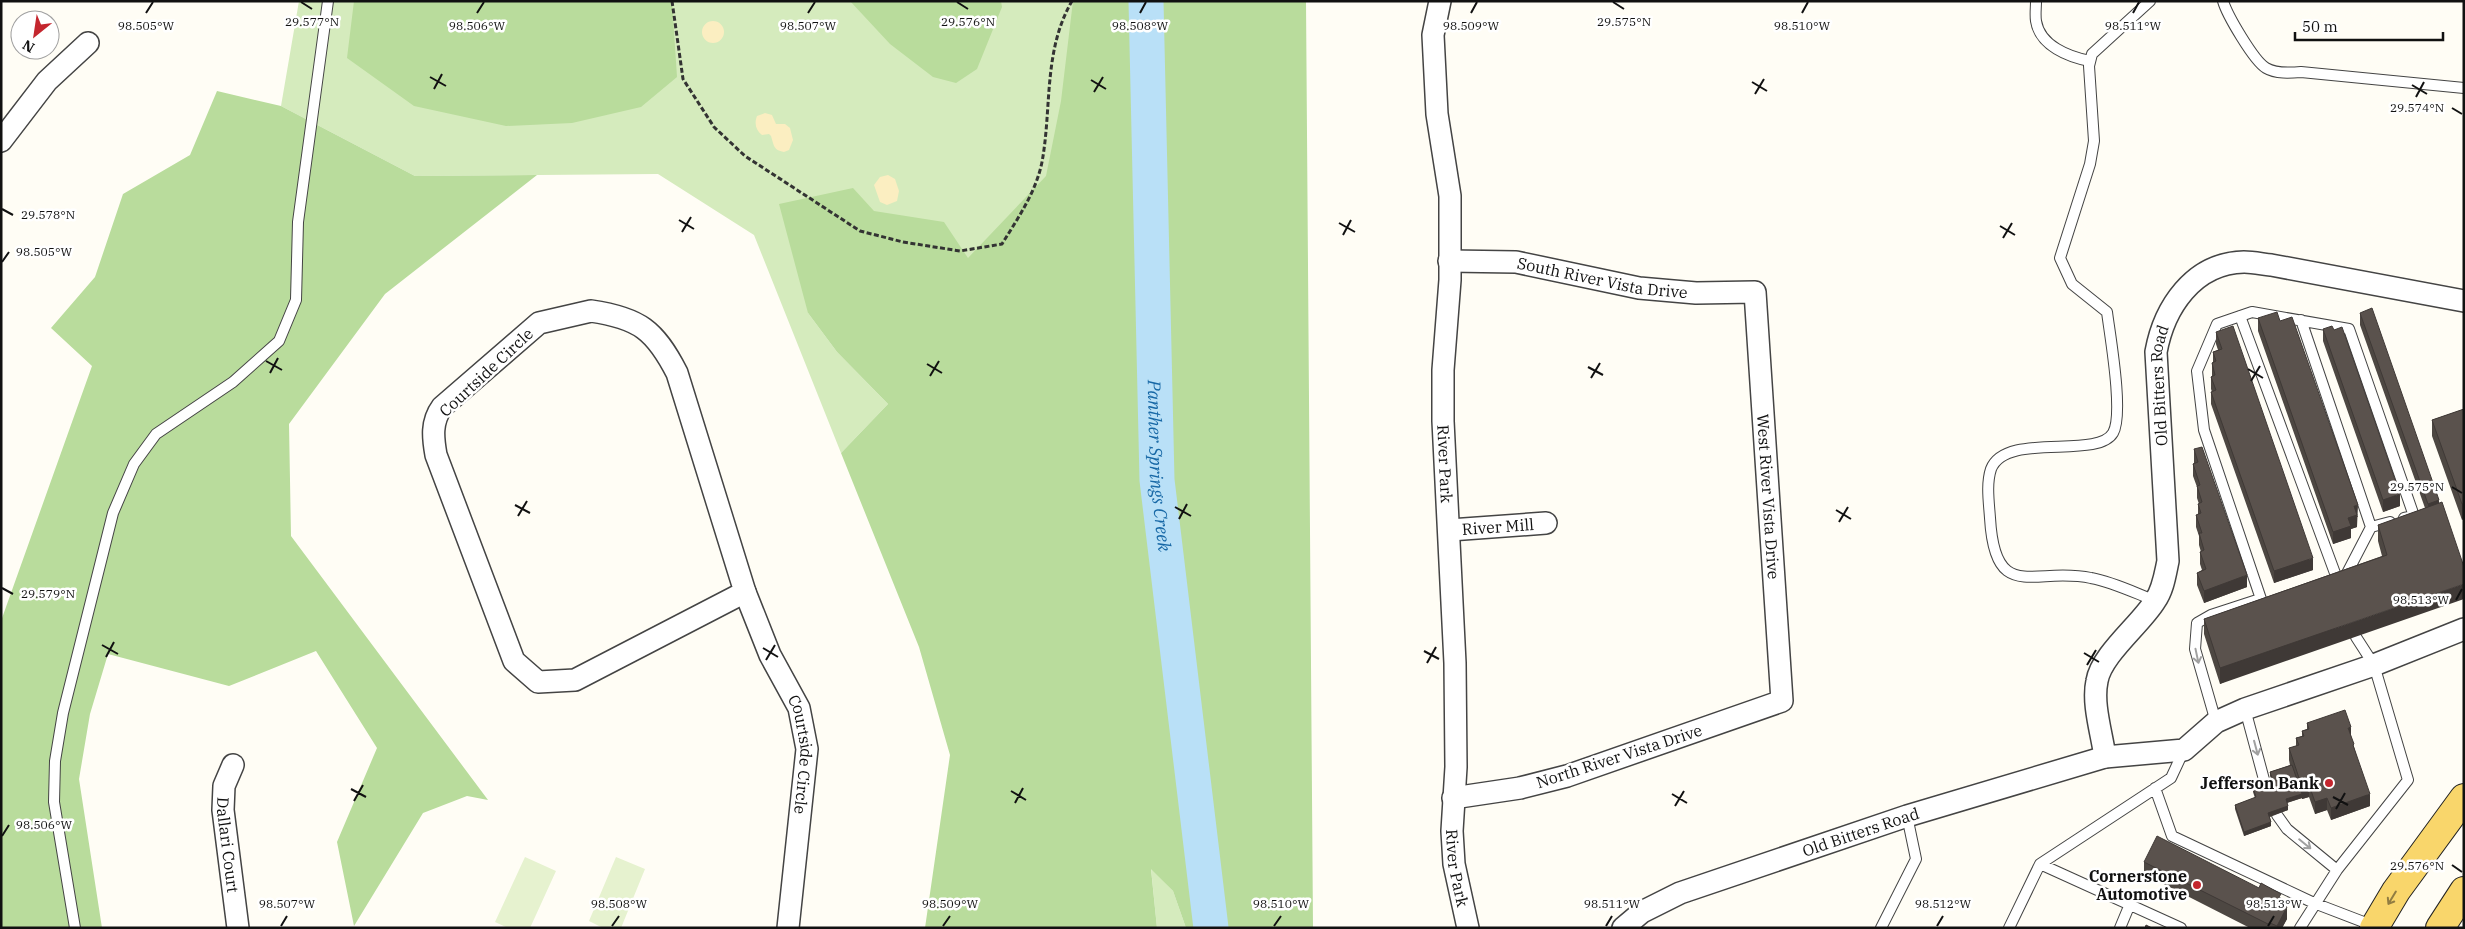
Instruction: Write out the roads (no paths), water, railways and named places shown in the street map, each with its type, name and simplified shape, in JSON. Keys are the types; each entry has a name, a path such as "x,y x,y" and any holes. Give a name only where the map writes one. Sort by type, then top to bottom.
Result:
{"main road":[{"path":"2374,927 2396,891 2464,798"},
{"path":"2440,928 2464,891"}],"street":[{"name":"River Park","path":"1440,1 1433,35 1433,69 1437,114 1450,196 1450,280 1443,370 1443,421 1450,530 1455,664 1456,767 1452,831 1454,864 1468,928"},
{"path":"1,141 47,81 88,43"},
{"name":"South River Vista Drive","path":"1450,261 1516,262 1639,288 1696,293 1755,292"},
{"name":"Old Bitters Road","path":"2105,757 2097,703 2097,681 2104,664 2156,601 2164,581 2168,561 2156,352 2160,331 2168,312 2176,300 2203,273 2221,266 2243,262 2271,265 2464,301"},
{"name":"West River Vista Drive","path":"1755,292 1782,701"},
{"name":"Courtside Circle","path":"745,592 575,680 538,682 514,661 436,456 433,434 436,414 539,323 591,311 619,315 644,328 664,348 677,373 745,592 770,655 799,708 807,748 788,928"},
{"name":"River Mill","path":"1450,530 1546,523"},
{"path":"2184,750 2216,722 2374,665 2464,629"},
{"name":"North River Vista Drive","path":"1453,798 1520,788 1567,776 1782,701"},
{"name":"Old Bitters Road","path":"1623,928 1642,912 1680,893 1907,816 2105,757 2184,750"},
{"name":"Dallari Court","path":"233,765 224,786 223,810 238,928"}],"lane":[{"path":"75,928 54,802 54,761 63,713 113,513 134,464 156,434 234,382 279,341 296,300 298,222 328,1"},
{"path":"2036,1 2036,23 2050,44 2070,57 2090,61"},
{"path":"2150,1 2092,54 2090,61 2094,141 2090,164 2060,258 2072,284 2107,312 2117,415 2113,433 2103,442 2024,449 2005,455 1992,467 1988,478 1991,543 2000,565 2009,573 2035,578 2059,574 2092,578 2156,601"},
{"path":"2222,1 2238,33 2265,68 2285,73 2301,72 2464,88"},
{"path":"2216,722 2195,649 2197,623 2211,615 2266,598 2204,430 2197,371 2217,324 2240,316 2252,312 2349,329 2414,516 2371,527 2336,587 2240,316"},
{"path":"2302,320 2371,527"},
{"path":"2300,928 2314,903 2337,870 2408,780 2374,665 2356,637"},
{"path":"2245,710 2266,787"},
{"path":"2009,928 2040,864 2171,778 2184,750"},
{"path":"2155,788 2172,836 2314,903 2374,927"},
{"path":"2277,815 2287,829 2337,870"},
{"path":"1881,928 1916,859 1907,816"},
{"path":"2040,864 2181,928"},
{"path":"2120,928 2130,904"}],"waterway":[{"name":"Panther Springs Creek","path":"1146,1 1157,480 1211,928"}],"place":[{"name":"Jefferson Bank","path":"2329,783"},
{"name":"Cornerstone Automotive","path":"2197,885"}]}
